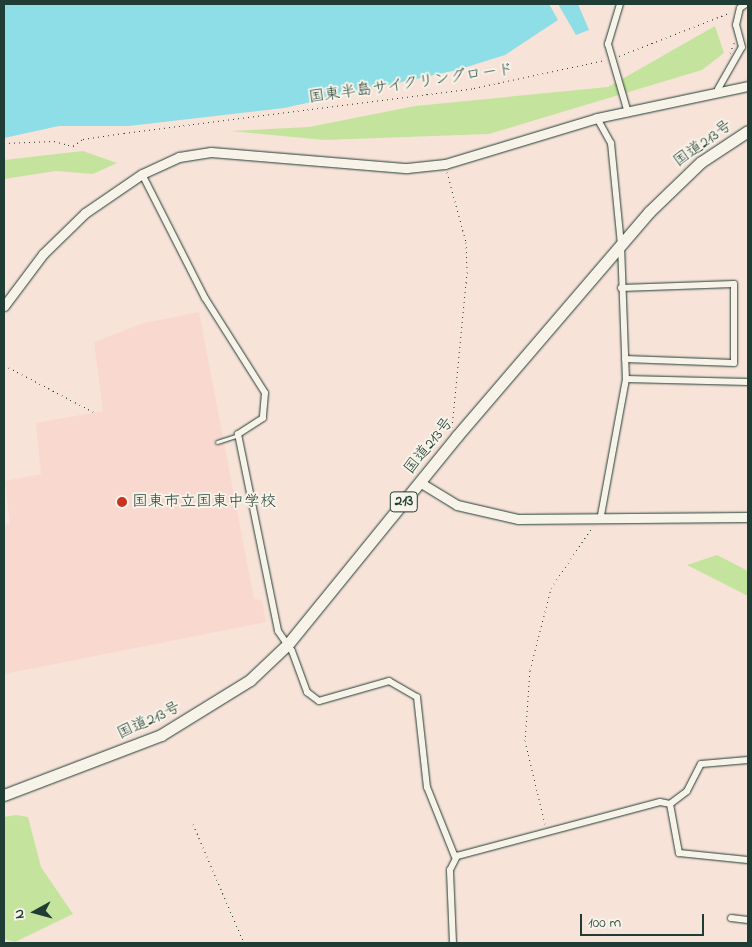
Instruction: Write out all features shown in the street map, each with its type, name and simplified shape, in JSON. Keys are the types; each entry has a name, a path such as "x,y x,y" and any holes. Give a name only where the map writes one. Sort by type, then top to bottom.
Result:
{"highway":[{"name":"国道213号","path":"4,795 76,771 185,723 250,680 288,644 421,483 457,436 621,244 685,176 748,131"}],"street":[{"path":"620,4 608,39 611,59 628,113"},
{"path":"718,89 742,47 736,25 740,8 746,4"},
{"path":"4,306 69,228 142,174 179,157 211,152 407,168 445,164 597,118 628,113 718,89 748,86"},
{"path":"597,118 611,143 621,244 621,288 626,379 601,515"},
{"path":"142,174 212,309 263,388 267,407 264,418 238,434 278,631 288,644 306,692 314,700 389,681 417,697 427,787 455,857 450,870 453,943"},
{"path":"621,288 734,284 734,363 625,359"},
{"path":"626,379 748,382"},
{"path":"421,483 457,505 518,519 601,515 748,517"},
{"path":"455,857 660,802 670,804 687,791 701,764 748,760"},
{"path":"670,804 678,853 748,860"},
{"path":"731,918 748,920"}],"lane":[{"path":"217,442 238,434"}],"path":[{"name":"国東半島サイクリングロード","path":"4,143 54,140 73,146 83,139 124,132 474,88 611,59 728,12 732,22"},
{"path":"727,76 731,46 737,40"},
{"path":"445,164 466,242 451,419 457,436"},
{"path":"4,365 96,412"},
{"path":"548,832 525,741 530,670 551,588 601,515"},
{"path":"193,824 244,943"}],"shaded area":[{"name":"国東市立国東中学校","path":"199,312 254,599 262,600 266,622 4,674 4,525 10,524 5,481 41,474 36,423 103,411 94,342 144,323"}],"green space":[{"path":"715,26 724,53 702,70 489,134 324,140 231,131 309,127 415,106 608,87"},
{"path":"83,151 117,163 93,174 56,171 4,179 4,160"},
{"path":"717,555 748,571 748,596 687,565"},
{"path":"16,815 28,817 41,867 73,914 15,942 4,939 4,817"}],"water":[{"path":"4,4 549,4 558,20 505,55 457,70 284,108 129,126 59,126 4,138"},
{"path":"558,4 578,4 589,30 576,35"}],"place":[{"name":"国東市立国東中学校","path":"122,502"}]}
